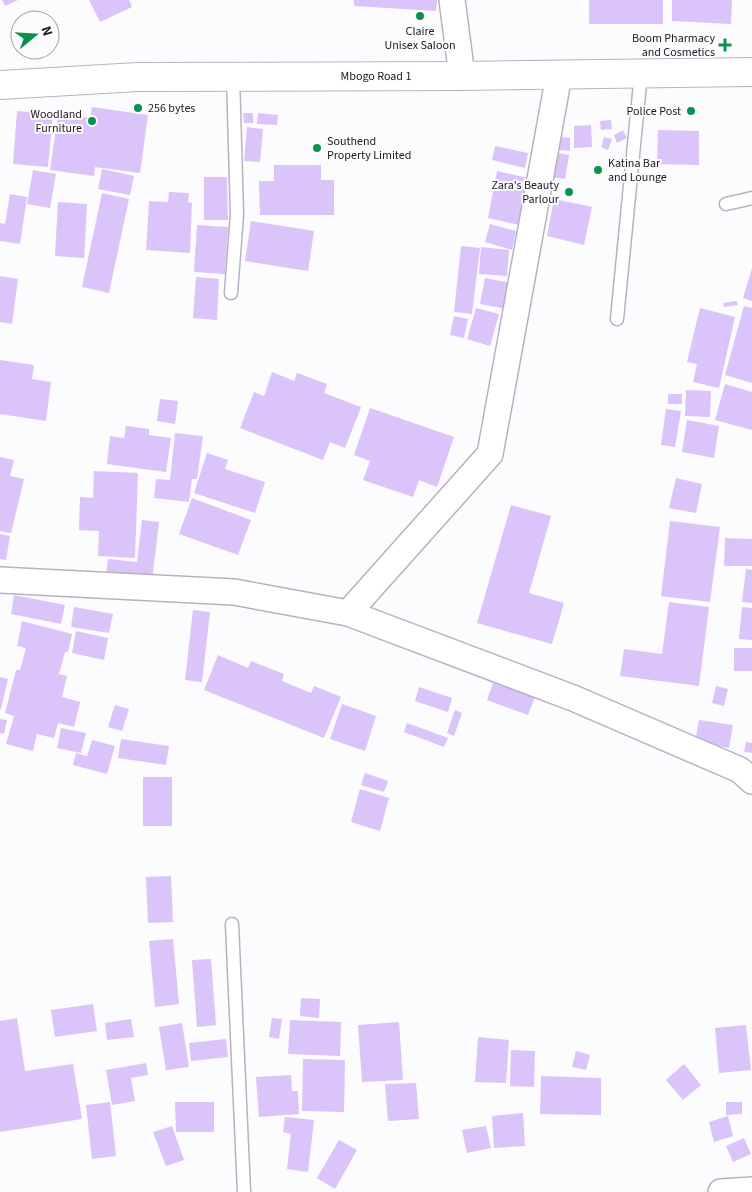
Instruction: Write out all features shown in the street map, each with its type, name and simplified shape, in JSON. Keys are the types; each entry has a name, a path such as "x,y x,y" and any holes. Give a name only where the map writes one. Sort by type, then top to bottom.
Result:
{"main road":[{"name":"Mbogo Road 1","path":"0,86 138,77 462,76 752,72"}],"street":[{"path":"452,0 462,76"},
{"path":"348,613 490,454 559,75"},
{"path":"0,580 234,592 348,613 573,698 740,770 752,781"},
{"path":"721,1192 752,1190"}],"lane":[{"path":"616,319 640,73"},
{"path":"231,293 236,214 233,76"},
{"path":"726,204 752,198"},
{"path":"232,924 244,1192"}],"building":[{"path":"2,0 18,0 5,6"},
{"path":"89,0 129,0 132,7 100,22"},
{"path":"354,0 437,0 436,11 354,6"},
{"path":"589,0 663,0 663,24 589,24"},
{"path":"672,0 732,0 731,24 672,21"},
{"path":"92,107 148,115 140,173 95,167 94,176 50,170 58,114 90,118"},
{"path":"17,111 53,114 48,167 13,164"},
{"path":"243,113 253,113 253,123 244,123"},
{"path":"258,113 278,115 277,125 257,124"},
{"path":"611,120 612,129 601,130 600,121"},
{"path":"591,125 592,147 574,148 574,126"},
{"path":"247,127 263,129 260,162 244,161"},
{"path":"623,130 627,138 617,143 614,135"},
{"path":"658,130 699,131 699,165 657,164"},
{"path":"553,136 570,138 570,151 552,149"},
{"path":"604,137 612,139 608,150 601,147"},
{"path":"495,146 528,153 525,168 492,160"},
{"path":"553,152 569,155 565,179 549,177"},
{"path":"274,165 321,165 321,180 334,180 334,215 260,215 259,181 274,181"},
{"path":"102,169 134,176 130,195 98,189"},
{"path":"33,170 56,174 50,208 27,204"},
{"path":"497,171 528,178 519,225 488,218"},
{"path":"204,177 227,177 228,220 204,220"},
{"path":"169,192 189,193 188,202 192,203 190,253 146,250 149,201 168,202"},
{"path":"102,193 129,199 109,293 82,287"},
{"path":"10,194 27,197 20,244 0,241 0,223 5,224"},
{"path":"554,199 592,207 584,245 547,236"},
{"path":"58,202 87,204 84,258 55,256"},
{"path":"251,221 314,231 308,271 245,261"},
{"path":"490,224 516,231 512,250 485,242"},
{"path":"197,225 228,227 225,274 194,272"},
{"path":"461,246 480,248 472,314 454,312"},
{"path":"481,247 509,250 507,276 479,274"},
{"path":"752,268 752,301 743,298"},
{"path":"0,276 18,279 12,324 0,322"},
{"path":"196,277 219,279 217,320 193,318"},
{"path":"485,278 511,283 506,309 480,304"},
{"path":"737,301 738,305 724,307 723,303"},
{"path":"744,306 752,308 752,383 725,375"},
{"path":"476,308 499,314 490,346 467,339"},
{"path":"700,308 735,317 719,388 693,382 697,364 687,362"},
{"path":"454,316 468,319 464,338 450,335"},
{"path":"0,360 34,365 32,379 51,382 46,421 0,414"},
{"path":"272,372 294,381 297,373 327,384 324,393 361,407 345,448 330,442 323,460 240,428 254,392 264,396"},
{"path":"725,384 752,392 752,430 715,420"},
{"path":"686,390 711,391 710,417 685,416"},
{"path":"668,394 682,394 682,404 668,404"},
{"path":"160,399 178,401 175,424 157,421"},
{"path":"370,408 454,437 437,487 419,480 413,497 363,480 370,461 354,455"},
{"path":"666,409 681,411 675,447 661,445"},
{"path":"687,420 719,426 714,458 682,452"},
{"path":"126,426 149,429 149,435 171,438 166,472 107,464 110,436 124,438"},
{"path":"175,433 203,436 197,479 192,479 189,502 154,498 156,479 170,480"},
{"path":"207,453 228,460 225,469 265,482 255,513 194,493"},
{"path":"0,457 14,460 10,476 24,479 11,533 0,531"},
{"path":"94,471 138,473 135,558 98,556 99,531 79,530 80,497 93,498"},
{"path":"676,478 702,484 696,513 669,508"},
{"path":"192,498 251,520 238,555 179,534"},
{"path":"511,505 551,516 529,593 564,603 552,644 477,623"},
{"path":"142,520 159,522 152,581 106,576 108,559 137,562"},
{"path":"670,521 720,527 710,602 661,596"},
{"path":"0,534 10,536 6,560 0,559"},
{"path":"725,538 752,539 752,566 724,566"},
{"path":"746,569 752,570 752,603 742,602"},
{"path":"14,595 65,605 61,624 11,614"},
{"path":"669,602 709,607 699,686 620,676 624,649 662,654"},
{"path":"74,607 113,614 109,633 71,627"},
{"path":"742,607 752,608 752,640 739,639"},
{"path":"193,610 210,612 202,682 185,680"},
{"path":"22,621 72,634 68,652 65,652 59,674 67,676 62,697 80,702 74,727 58,723 54,738 37,734 33,751 6,744 14,716 5,713 16,670 20,670 26,648 17,646"},
{"path":"76,631 108,638 104,660 72,653"},
{"path":"734,648 752,648 752,671 734,671"},
{"path":"218,655 248,668 251,661 284,674 282,681 311,693 314,686 341,697 324,738 204,690"},
{"path":"0,677 8,679 1,709 0,709"},
{"path":"493,683 535,697 528,715 487,700"},
{"path":"716,686 728,689 724,706 712,703"},
{"path":"419,687 452,698 448,712 415,701"},
{"path":"342,704 376,716 365,751 330,739"},
{"path":"115,705 129,709 122,731 108,727"},
{"path":"455,710 462,713 454,736 447,733"},
{"path":"0,719 7,720 4,734 0,733"},
{"path":"699,720 733,725 729,748 695,742"},
{"path":"407,723 448,738 444,747 404,732"},
{"path":"61,728 86,733 81,753 57,748"},
{"path":"121,739 169,746 166,765 118,758"},
{"path":"92,740 115,746 107,774 73,765 76,753 87,756"},
{"path":"746,742 752,743 752,753 744,752"},
{"path":"365,773 388,781 384,792 361,785"},
{"path":"143,777 172,777 172,826 143,826"},
{"path":"360,789 389,798 380,831 351,822"},
{"path":"171,876 173,922 148,923 146,877"},
{"path":"173,939 179,1004 155,1007 149,941"},
{"path":"211,959 216,1025 197,1027 192,960"},
{"path":"301,998 320,999 319,1018 300,1016"},
{"path":"93,1004 97,1031 55,1037 51,1010"},
{"path":"17,1018 25,1071 73,1064 82,1119 0,1132 0,1021"},
{"path":"272,1018 282,1019 279,1039 269,1037"},
{"path":"131,1019 134,1037 107,1040 105,1023"},
{"path":"290,1020 341,1022 340,1056 288,1054"},
{"path":"399,1022 403,1080 362,1082 358,1025"},
{"path":"182,1023 189,1067 166,1070 159,1027"},
{"path":"746,1025 751,1070 719,1073 715,1028"},
{"path":"478,1037 509,1040 506,1083 475,1082"},
{"path":"226,1039 228,1057 191,1061 189,1043"},
{"path":"511,1050 535,1051 534,1087 510,1086"},
{"path":"576,1051 590,1055 586,1070 572,1067"},
{"path":"303,1059 345,1060 344,1112 302,1111"},
{"path":"146,1063 148,1075 131,1078 135,1101 112,1105 106,1070"},
{"path":"684,1064 701,1085 683,1100 666,1080"},
{"path":"291,1075 292,1091 298,1091 299,1114 259,1117 256,1077"},
{"path":"541,1076 601,1078 601,1115 540,1114"},
{"path":"416,1083 419,1119 388,1121 385,1084"},
{"path":"110,1102 116,1156 92,1159 86,1105"},
{"path":"175,1102 214,1102 214,1132 176,1132"},
{"path":"726,1102 742,1102 742,1114 726,1115"},
{"path":"523,1113 525,1146 494,1148 492,1116"},
{"path":"728,1116 733,1136 714,1142 709,1122"},
{"path":"285,1117 314,1120 308,1172 287,1169 291,1134 283,1132"},
{"path":"172,1126 184,1160 166,1166 153,1132"},
{"path":"486,1126 491,1148 467,1153 462,1130"},
{"path":"744,1138 751,1154 733,1162 726,1146"},
{"path":"339,1140 357,1150 335,1189 317,1178"}],"place":[{"name":"Claire Unisex Saloon","path":"420,16"},
{"name":"Boom Pharmacy and Cosmetics","path":"725,45"},
{"name":"256 bytes","path":"138,108"},
{"name":"Police Post","path":"691,111"},
{"name":"Woodland Furniture","path":"92,121"},
{"name":"Southend Property Limited","path":"317,148"},
{"name":"Katina Bar and Lounge","path":"598,170"},
{"name":"Zara's Beauty Parlour","path":"569,192"}]}
